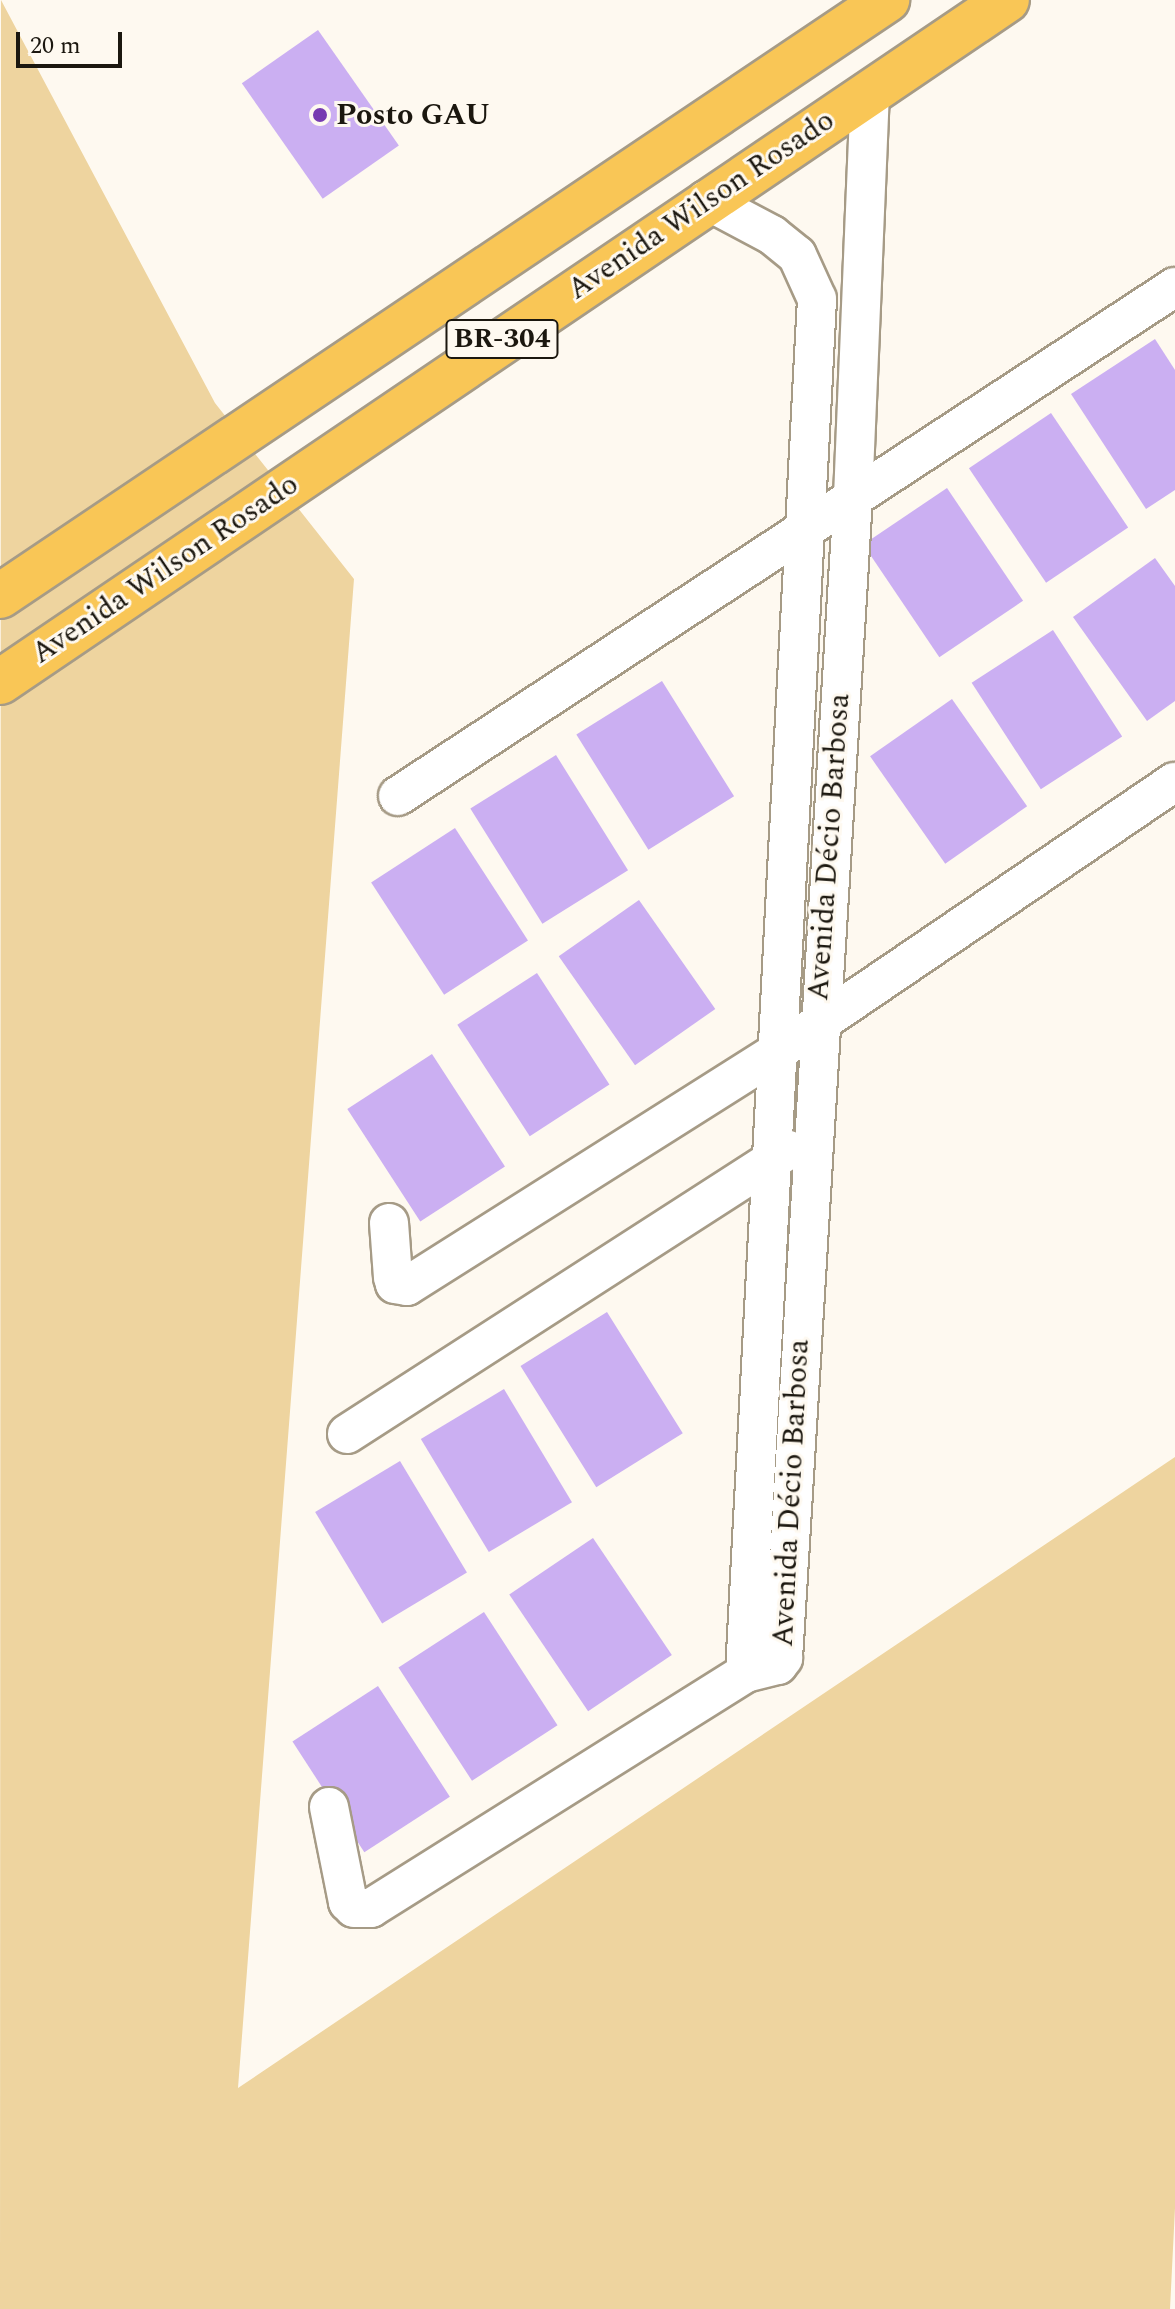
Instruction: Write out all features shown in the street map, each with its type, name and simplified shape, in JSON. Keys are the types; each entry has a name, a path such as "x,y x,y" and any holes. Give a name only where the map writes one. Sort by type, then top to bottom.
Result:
{"highway":[{"name":"BR-304","path":"0,596 887,0"},
{"name":"Avenida Wilson Rosado","path":"0,682 706,200 1007,0"}],"street":[{"name":"Avenida Décio Barbosa","path":"706,200 772,235 797,255 811,276 817,299 808,525 745,1673 778,1665 783,1658 817,1025 853,497 870,93"},
{"path":"398,796 1175,287"},
{"path":"389,1223 395,1284 407,1286 780,1050 1175,782"},
{"path":"347,1434 811,1136"},
{"path":"329,1807 348,1902 363,1910 371,1908 745,1673"}],"shaded area":[{"path":"1,0 215,403 354,579 238,2088 1175,1457 1175,2208 1170,2309 0,2309"}],"building":[{"name":"Posto GAU","path":"318,30 399,146 323,199 242,83"},
{"path":"1155,339 1175,370 1175,490 1146,509 1071,394"},
{"path":"1051,413 1128,527 1046,583 969,468"},
{"path":"947,488 1023,601 939,657 863,544"},
{"path":"1155,558 1175,586 1175,701 1147,721 1073,617"},
{"path":"1053,630 1122,737 1041,789 972,683"},
{"path":"662,681 734,796 648,850 576,735"},
{"path":"952,699 1027,806 945,864 870,756"},
{"path":"556,755 628,870 542,924 470,809"},
{"path":"455,828 528,940 444,995 371,882"},
{"path":"639,900 715,1009 635,1065 559,956"},
{"path":"537,973 609,1085 530,1136 457,1025"},
{"path":"432,1054 505,1166 420,1221 347,1109"},
{"path":"607,1312 683,1433 596,1487 520,1366"},
{"path":"504,1389 572,1502 489,1552 421,1439"},
{"path":"400,1461 467,1572 382,1623 315,1512"},
{"path":"593,1538 672,1655 588,1711 509,1594"},
{"path":"484,1612 558,1725 472,1781 398,1668"},
{"path":"378,1686 450,1797 364,1852 292,1742"}],"place":[{"name":"Posto GAU","path":"320,115"}]}
